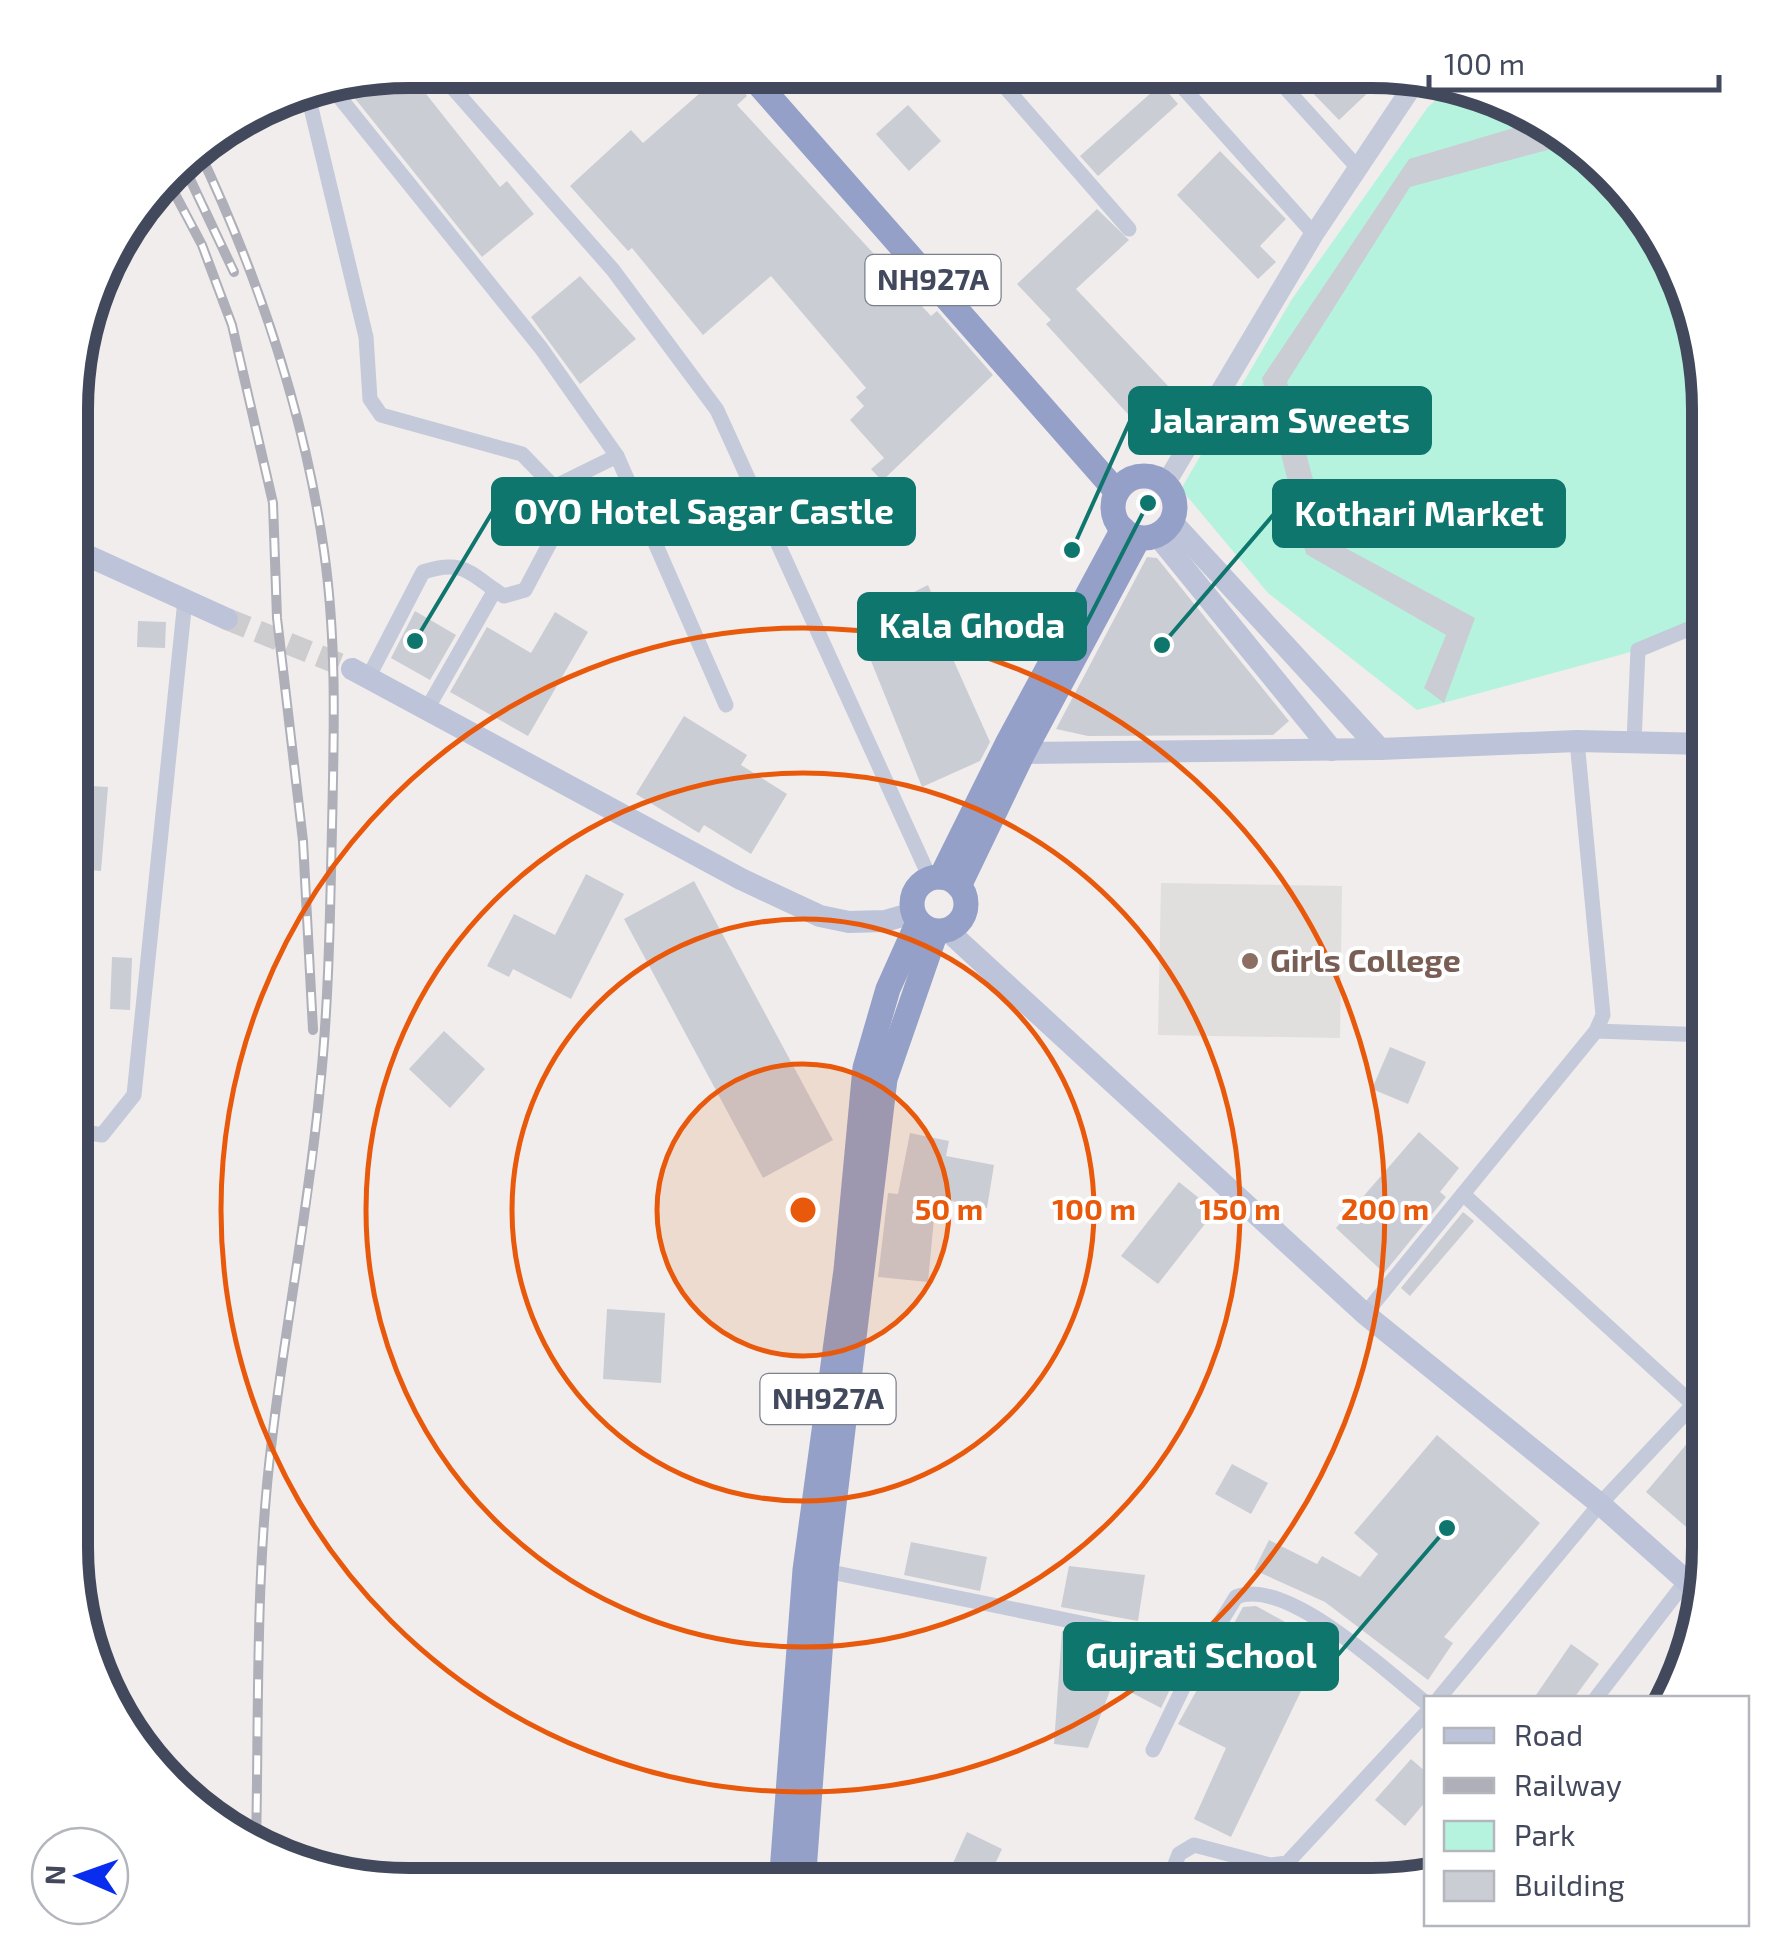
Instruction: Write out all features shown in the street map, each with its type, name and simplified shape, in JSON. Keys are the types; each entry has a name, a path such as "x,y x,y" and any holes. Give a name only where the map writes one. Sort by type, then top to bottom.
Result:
{"highway":[{"name":"NH927A","path":"762,88 1122,486"},
{"name":"NH927A","path":"781,88 1122,486"},
{"path":"1144,476 1166,483 1176,506 1148,531 1113,508 1122,486 1144,476"},
{"name":"NH927A","path":"944,881 1006,744 1148,531"},
{"name":"NH927A","path":"804,1868 826,1571 885,1079 928,924 914,892 944,881 1024,753 1148,531"},
{"name":"NH927A","path":"783,1868 805,1570 846,1270 865,1068 888,988 928,924 963,917 966,907 944,881"}],"main road":[{"path":"1148,531 1380,749"},
{"path":"1148,531 1332,750"},
{"path":"88,556 227,619"},
{"path":"360,673 741,880 820,916 850,922 928,924 1365,1314 1600,1504 1689,1583"},
{"path":"1024,753 1380,749 1576,741 1691,744"}],"street":[{"path":"453,88 613,270 717,410 944,881"},
{"path":"1006,88 1130,228"},
{"path":"1183,88 1314,234"},
{"path":"1286,88 1358,168"},
{"path":"1166,483 1314,234 1410,90"},
{"path":"338,96 541,348 617,456 726,705"},
{"path":"310,104 366,336 370,399 382,416 522,454 554,487 562,520 525,590 504,596 472,572 450,563 424,572 360,673"},
{"path":"554,487 617,456"},
{"path":"427,709 495,590"},
{"path":"88,1133 102,1135 134,1095 185,600"},
{"path":"1634,742 1638,650 1691,628"},
{"path":"1365,1314 1596,1030 1602,1015 1576,741"},
{"path":"1596,1030 1691,1034"},
{"path":"1463,1194 1691,1403"},
{"path":"1441,1696 1600,1504 1691,1407"},
{"path":"826,1571 1125,1632 1194,1665"},
{"path":"1153,1750 1194,1665 1236,1597 1261,1592 1327,1625 1424,1700"},
{"path":"1598,1696 1687,1596"},
{"path":"1174,1868 1180,1854 1194,1845 1270,1865 1287,1863 1424,1715"}],"shaded area":[{"name":"Girls College","path":"1161,883 1342,886 1340,1038 1158,1035"}],"green space":[{"path":"1441,96 1474,105 1531,130 1566,154 1612,197 1658,266 1674,305 1691,387 1691,628 1638,650 1417,710 1268,593 1181,489 1292,299 1428,107"}],"building":[{"path":"421,88 500,187 507,181 534,214 482,257 351,93"},
{"path":"706,88 742,88 747,96 737,105 931,316 937,311 993,375 882,481 871,469 884,458 850,420 864,406 856,397 866,388 771,276 703,335 632,248 628,251 570,186 631,130 643,143"},
{"path":"1156,88 1164,88 1178,104 1098,176 1080,156"},
{"path":"1308,88 1373,88 1339,120"},
{"path":"908,105 941,141 909,171 876,134"},
{"path":"1522,126 1557,148 1410,187 1287,382 1329,539 1475,618 1444,703 1424,688 1446,635 1306,554 1262,378 1409,159"},
{"path":"1220,151 1286,219 1260,246 1276,262 1258,279 1177,195"},
{"path":"1097,209 1129,240 1076,289 1170,388 1158,399 1179,423 1156,445 1046,324 1051,320 1017,284"},
{"path":"580,276 636,339 580,384 531,317"},
{"path":"1147,557 1157,558 1289,721 1273,735 1088,736 1056,729"},
{"path":"928,585 958,654 952,657 990,742 980,761 922,787 871,661 877,658 858,620"},
{"path":"415,611 456,635 430,680 391,658"},
{"path":"555,612 588,632 528,736 450,692 487,627 531,653"},
{"path":"138,621 166,622 165,648 137,647"},
{"path":"684,716 747,755 741,765 787,794 751,854 704,825 699,833 636,794"},
{"path":"88,786 108,787 101,871 88,870"},
{"path":"586,874 624,894 571,999 513,969 509,977 487,966 514,914 555,935"},
{"path":"694,881 833,1140 763,1178 624,919"},
{"path":"112,957 132,958 130,1010 110,1009"},
{"path":"444,1031 485,1069 450,1108 409,1069"},
{"path":"1390,1047 1426,1062 1408,1104 1372,1089"},
{"path":"1419,1132 1459,1168 1440,1192 1446,1197 1384,1273 1336,1228"},
{"path":"910,1133 949,1141 946,1156 994,1165 987,1208 936,1198 928,1282 878,1277 888,1193 898,1194"},
{"path":"1179,1182 1215,1211 1158,1284 1121,1256"},
{"path":"1463,1212 1474,1221 1410,1296 1401,1288"},
{"path":"607,1309 665,1313 661,1383 603,1379"},
{"path":"1437,1435 1540,1523 1444,1637 1453,1643 1428,1680 1325,1602 1254,1570 1269,1540 1317,1564 1322,1556 1360,1577 1378,1554 1354,1533"},
{"path":"1691,1439 1691,1531 1646,1492"},
{"path":"1232,1464 1268,1483 1251,1514 1215,1494"},
{"path":"911,1542 987,1557 980,1591 904,1575"},
{"path":"1069,1566 1145,1575 1138,1621 1061,1607"},
{"path":"1256,1606 1333,1648 1324,1668 1314,1664 1231,1837 1194,1819 1226,1748 1178,1724 1243,1607"},
{"path":"1062,1631 1121,1643 1179,1671 1161,1708 1113,1683 1088,1748 1054,1744"},
{"path":"1571,1644 1599,1664 1575,1696 1535,1696"},
{"path":"1411,1759 1424,1770 1424,1803 1405,1826 1375,1800"},
{"path":"967,1832 1002,1849 993,1868 951,1868"}],"tunnel":[{"path":"227,619 352,669"}],"railway":[{"path":"204,162 258,294 291,395 324,551 333,654 325,1022 310,1175 267,1489 260,1591 256,1830"},
{"path":"188,176 234,272"},
{"path":"173,191 202,245 232,325 273,503 277,618 303,841 313,1030"}],"place":[{"name":"Kala Ghoda","path":"1148,503"},
{"name":"Jalaram Sweets","path":"1072,550"},
{"name":"OYO Hotel Sagar Castle","path":"415,641"},
{"name":"Kothari Market","path":"1162,645"},
{"name":"Girls College","path":"1250,961"},
{"name":"Gujrati School","path":"1447,1528"}]}
